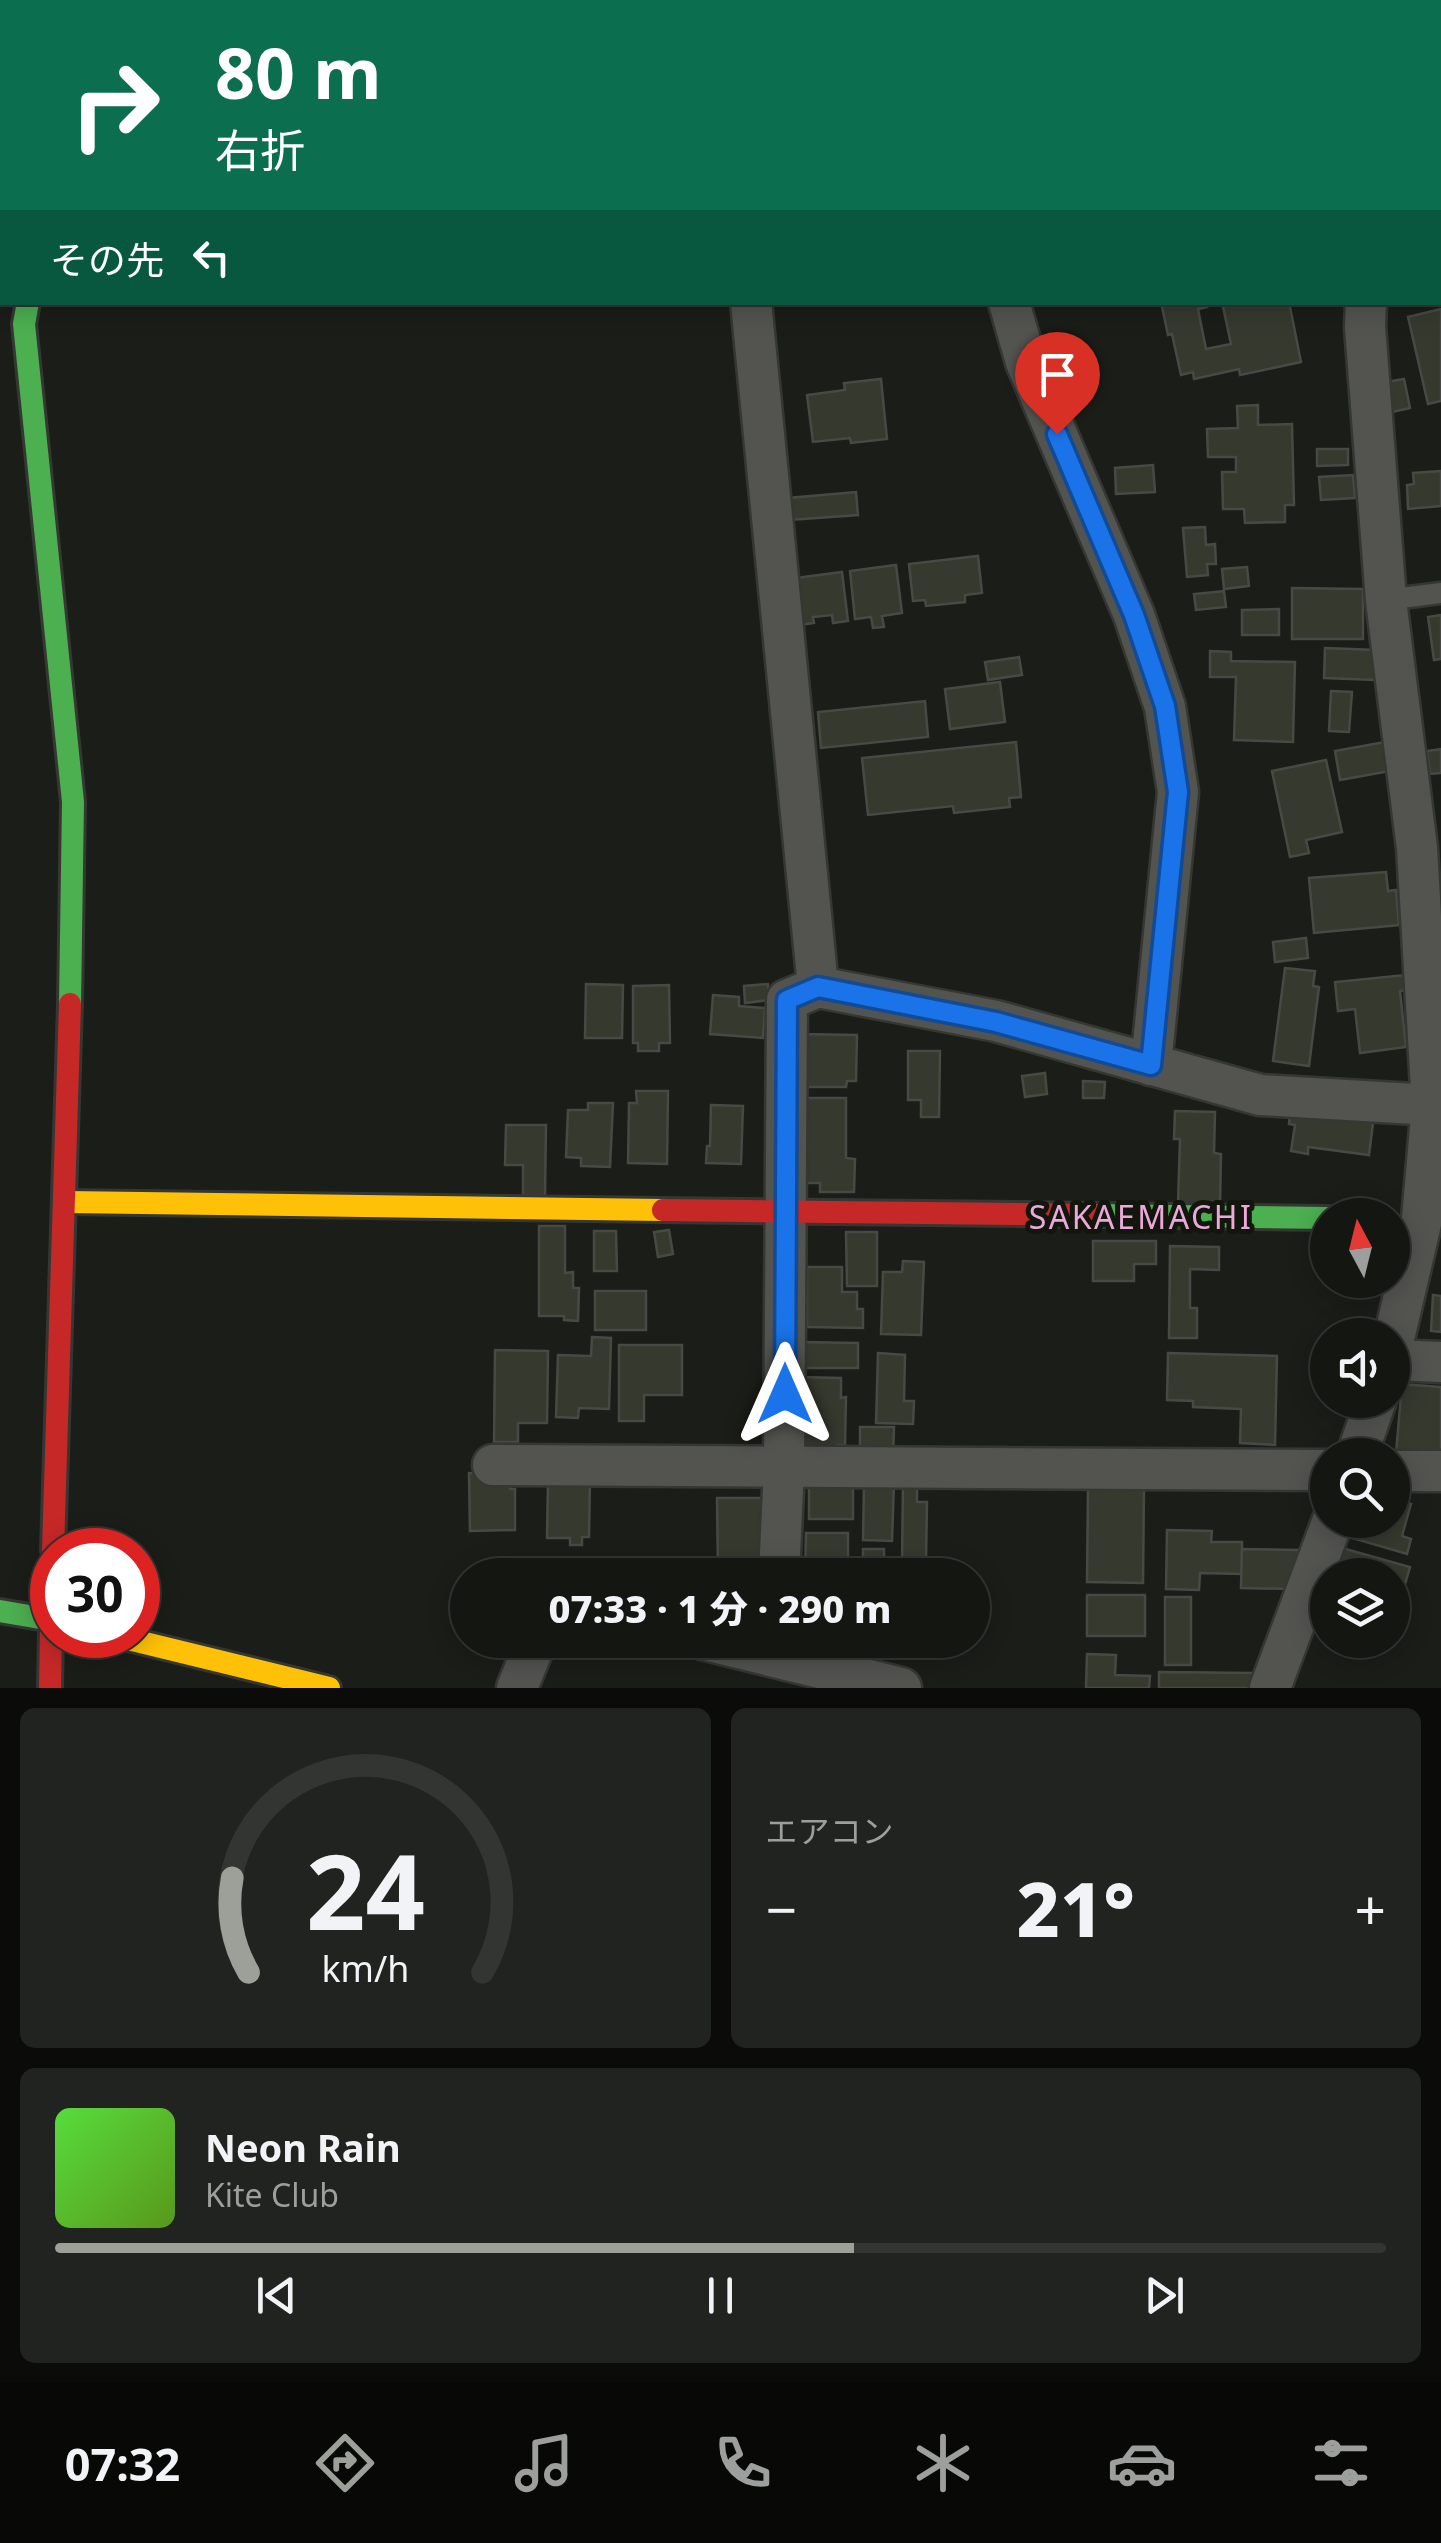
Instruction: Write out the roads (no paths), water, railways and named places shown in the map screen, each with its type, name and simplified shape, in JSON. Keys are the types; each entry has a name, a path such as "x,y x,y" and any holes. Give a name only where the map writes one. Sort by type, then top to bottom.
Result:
{"main road":[{"path":"27,305 24,324 72,802 66,1202 54,1528"},
{"path":"66,1202 1310,1218"},
{"path":"0,1611 30,1616"},
{"path":"160,1647 329,1688"},
{"path":"50,1688 51,1658"}],"street":[{"path":"751,305 818,987"},
{"path":"1010,305 1026,362 1134,615 1165,706 1178,792 1151,1065"},
{"path":"1366,305 1386,600 1417,848 1432,1106 1419,1219 1398,1318"},
{"path":"780,1558 784,1468 787,1000 818,987 996,1022 1260,1096 1432,1106"},
{"path":"1410,1361 1441,1362"},
{"path":"492,1465 1310,1470"},
{"path":"1410,1471 1441,1471"},
{"path":"1270,1688 1326,1538"},
{"path":"518,1688 529,1658"},
{"path":"806,1658 901,1688"}],"lane":[{"path":"1386,600 1441,592"}],"district":[{"name":"SAKAEMACHI","path":"1141,1218"}]}
